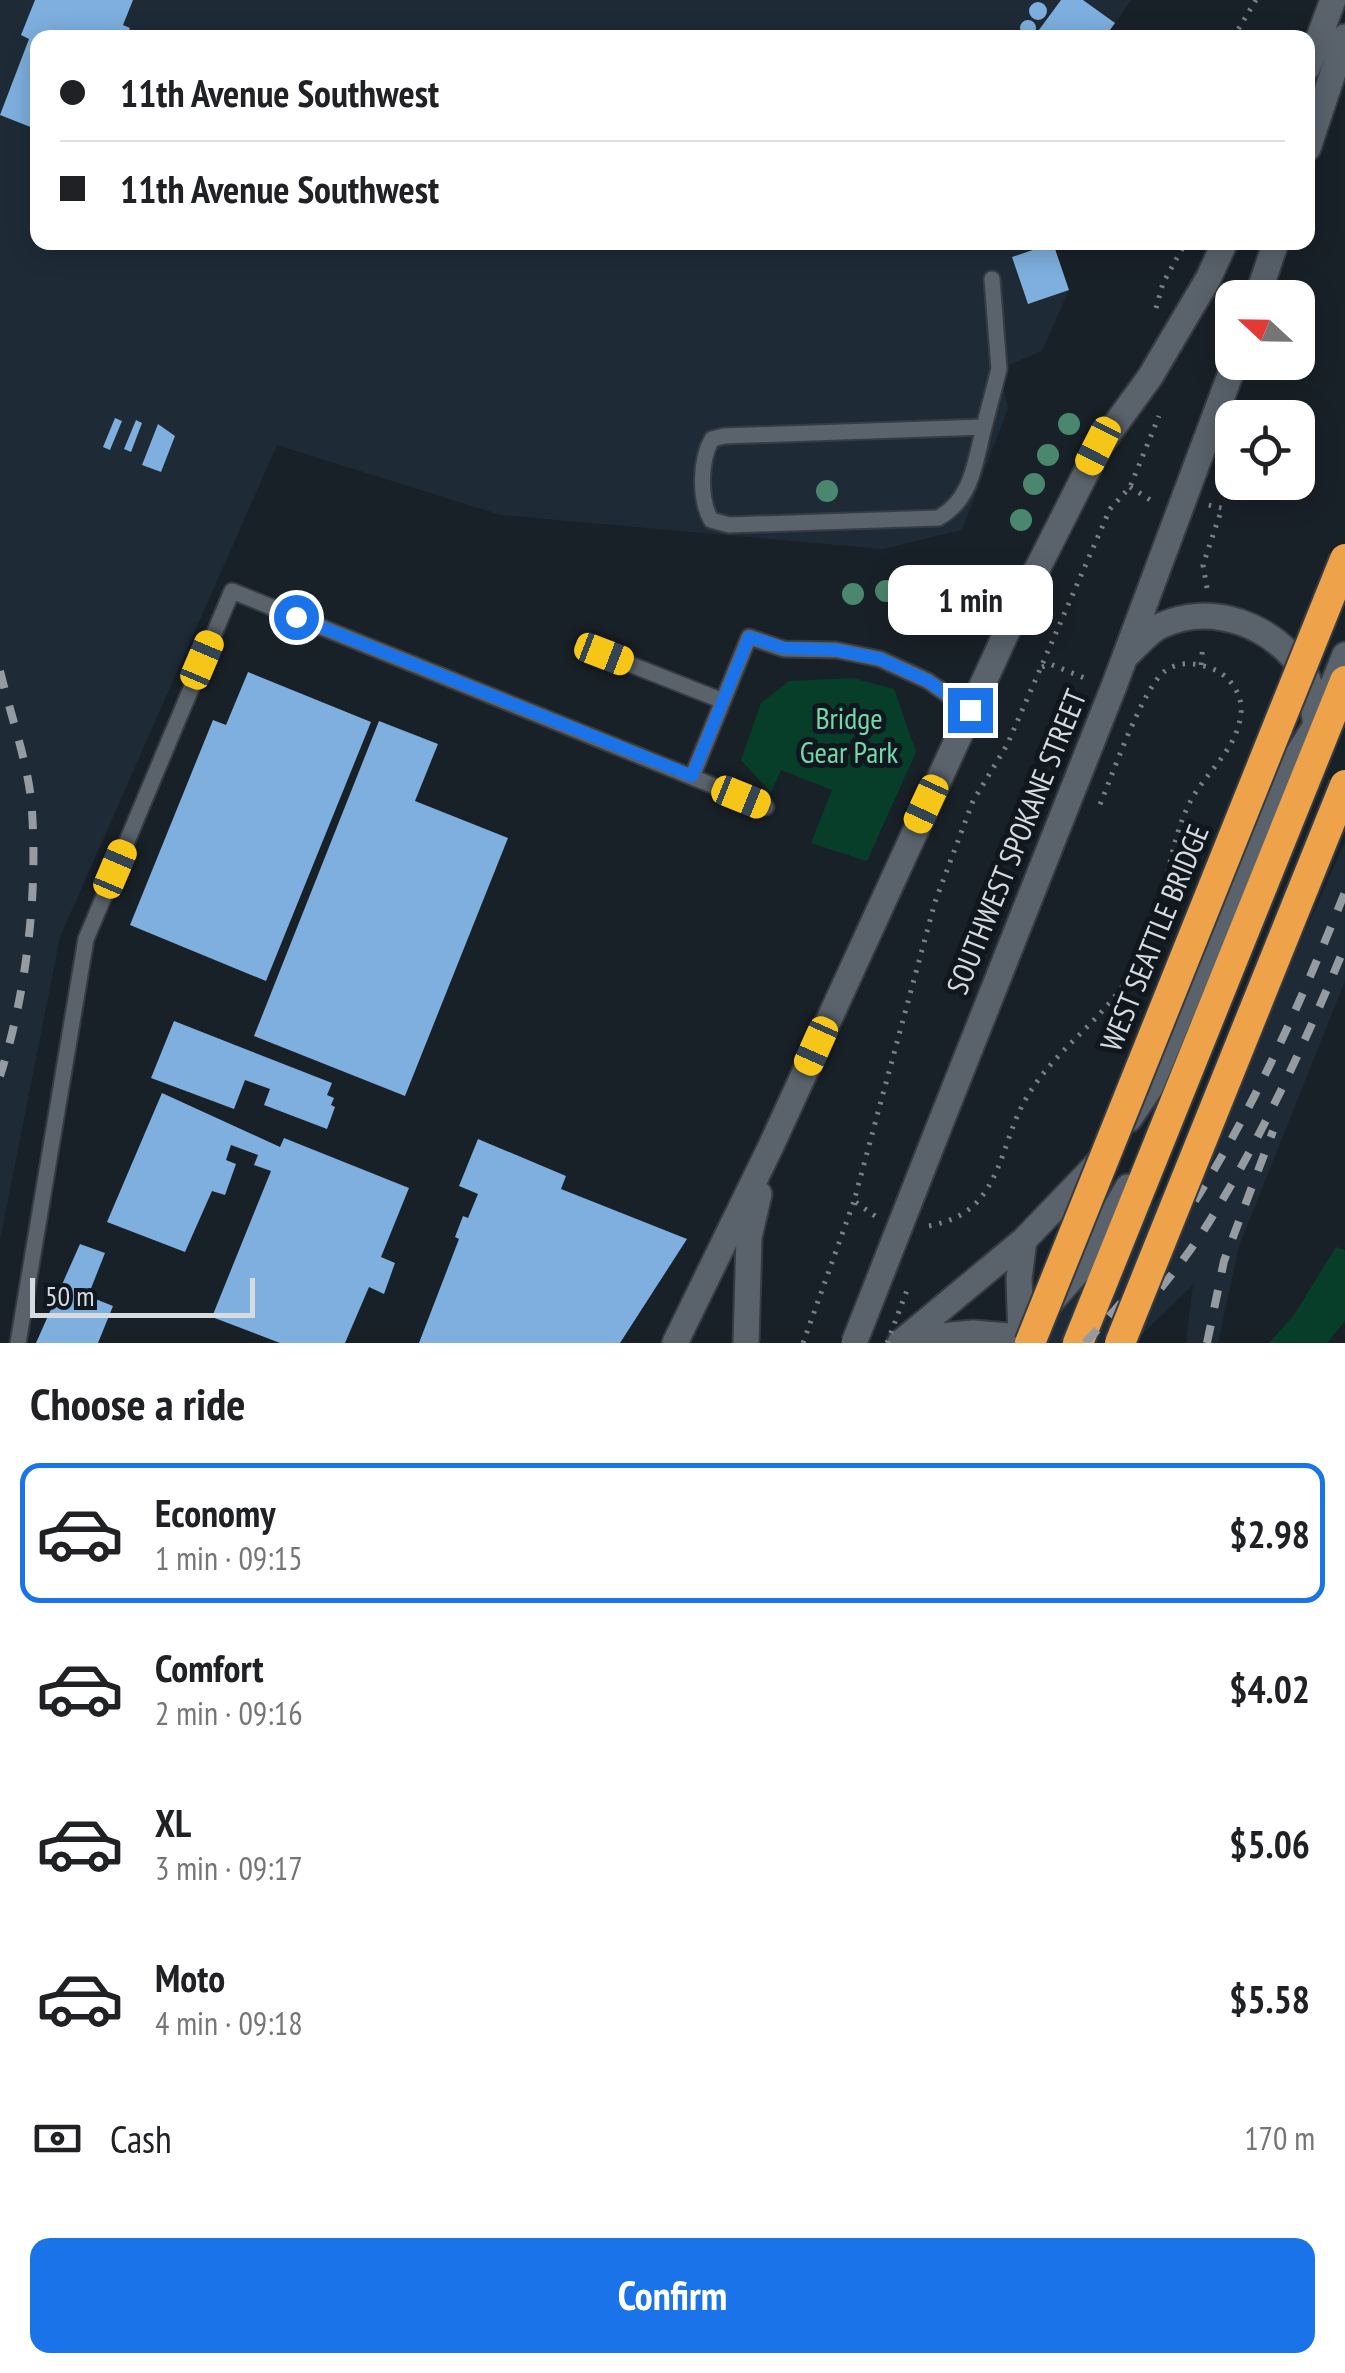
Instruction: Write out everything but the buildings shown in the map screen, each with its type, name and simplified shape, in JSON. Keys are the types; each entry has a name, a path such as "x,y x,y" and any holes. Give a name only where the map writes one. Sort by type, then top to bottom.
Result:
{"highway":[{"name":"WEST SEATTLE BRIDGE","path":"1022,1341 1345,559"},
{"path":"1078,1343 1345,681"},
{"path":"1120,1343 1345,785"}],"street":[{"path":"1315,48 1333,0"},
{"path":"1315,127 1345,36"},
{"path":"675,1343 970,710 1098,446 1150,377 1221,250"},
{"path":"1263,280 1273,250"},
{"name":"SOUTHWEST SPOKANE STREET","path":"854,1343 1125,657 1229,380"},
{"path":"903,1342 1024,1240 1099,1162 1150,1088 1270,799 1316,725 1307,675 1280,642 1238,619 1190,616 1158,626 1125,657"},
{"path":"1022,1341 1082,1267 1122,1202 1287,808 1345,655"},
{"path":"746,1343 749,1237 770,1146"},
{"path":"1022,1341 1019,1278 1024,1240"},
{"path":"903,1342 974,1332 1022,1341"}],"lane":[{"path":"984,427 712,439 704,453 705,508 712,520 729,524 938,518 956,508 966,492 984,427 999,369 992,280"},
{"path":"18,1343 86,939 232,591 766,807"},
{"path":"692,776 749,637 784,648 836,650 880,659 928,681 970,710"},
{"path":"604,654 723,700"}],"path":[{"path":"1238,30 1256,0"},
{"path":"1154,316 1164,283 1182,250"},
{"path":"1154,502 1130,488 1154,423 1164,408"},
{"path":"1208,583 1203,565 1222,508 1216,506"},
{"path":"1147,696 1166,670 1178,664 1202,665 1203,651"},
{"path":"1042,667 1050,664 1086,679"},
{"path":"804,1343 854,1201"}],"shaded area":[{"path":"0,0 1131,0 1110,30 30,30 30,250 1056,250 1069,290 1042,351 999,369 1008,408 962,530 883,549 501,515 277,445 60,937 0,1240"},
{"path":"1345,842 1345,981 1239,1246 1218,1343 1186,1343 1193,1285 1133,1343 1033,1343 1126,1243 1235,1090"}],"green space":[{"name":"Bridge Gear Park","path":"853,678 894,689 916,752 867,861 811,843 832,790 781,770 771,793 741,760 761,703 789,681"},
{"path":"1336,1247 1345,1250 1345,1321 1327,1343 1269,1343 1294,1315"}],"railway":[{"path":"0,671 29,783 33,833 29,939 0,1076"},
{"path":"1085,1343 1129,1294 1204,1187 1266,1072 1345,892"},
{"path":"1114,1343 1188,1254 1229,1189 1283,1087 1345,946"},
{"path":"1207,1343 1224,1261 1273,1131"}],"route":[{"path":"296,617 692,776 749,637 784,648 836,650 880,659 928,681 970,710"}]}
